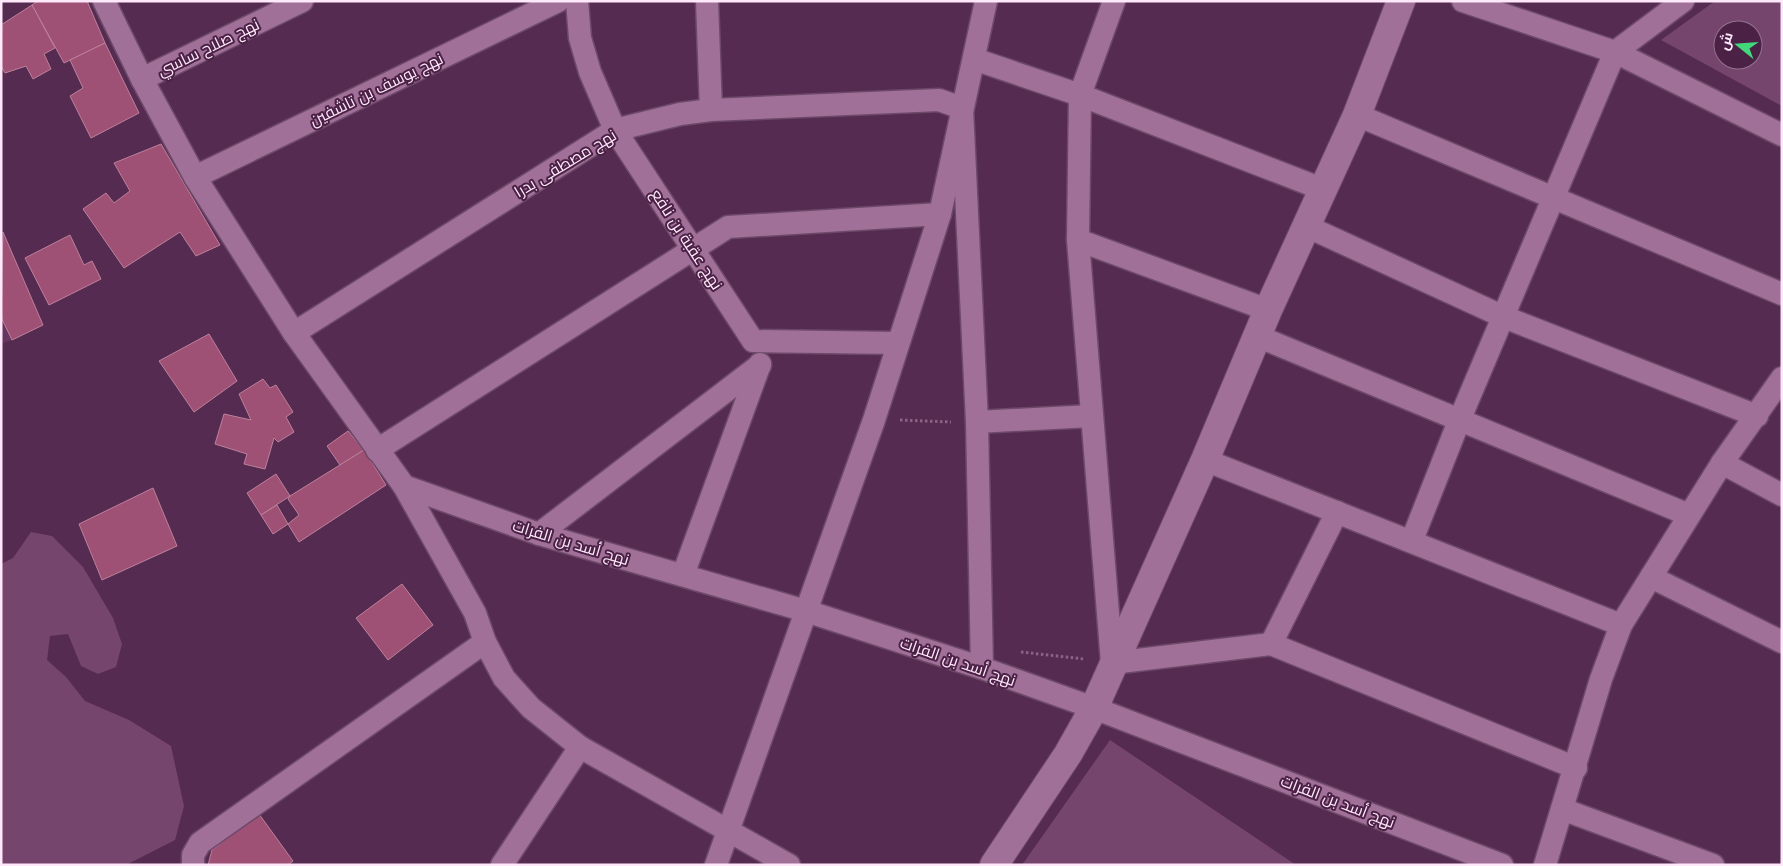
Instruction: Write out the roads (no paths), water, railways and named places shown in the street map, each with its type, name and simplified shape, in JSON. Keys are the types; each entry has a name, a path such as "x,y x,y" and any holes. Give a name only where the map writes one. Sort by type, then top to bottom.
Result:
{"street":[{"path":"104,1 142,79 195,177 294,333 404,486 475,612 485,642 504,678 531,708 580,747 789,865"},
{"name":"نهج صلاح ساسي","path":"142,79 302,1"},
{"name":"نهج يوسف بن تاشفين","path":"195,177 558,1"},
{"name":"نهج عقبة بن نافع","path":"577,1 580,38 590,72 615,130 753,341 898,343"},
{"path":"707,1 711,110"},
{"path":"716,865 874,420 940,214 986,1"},
{"path":"1112,663 1078,240 1080,95 1114,1"},
{"path":"994,865 1068,754 1094,708 1112,663 1205,460 1268,310 1356,115 1401,1"},
{"path":"1463,1 1615,52 1782,135"},
{"path":"1412,540 1459,421 1615,52 1683,1"},
{"path":"974,59 1080,95 1322,189"},
{"name":"نهج مصطفى بدرا","path":"294,333 615,130 680,114 711,110 939,100 962,108"},
{"path":"962,108 977,422 981,658"},
{"path":"1356,115 1782,294"},
{"path":"377,450 728,227 940,214"},
{"path":"1306,226 1504,317 1757,416"},
{"path":"1078,240 1268,310"},
{"path":"1258,336 1688,516"},
{"path":"683,575 760,365 765,341"},
{"path":"539,534 760,365"},
{"path":"1545,865 1576,768 1601,679 1621,625 1722,463 1782,378"},
{"path":"977,422 1091,416"},
{"path":"1205,460 1412,540 1621,625"},
{"path":"1722,463 1782,495"},
{"name":"نهج أسد بن الفرات","path":"404,486 539,534 981,658 1094,708 1502,865"},
{"path":"1271,644 1336,512"},
{"path":"1651,577 1782,642"},
{"path":"194,865 193,855 200,843 485,642"},
{"path":"1112,663 1271,644 1576,768"},
{"path":"502,865 580,747"},
{"path":"1562,809 1713,865"}]}
